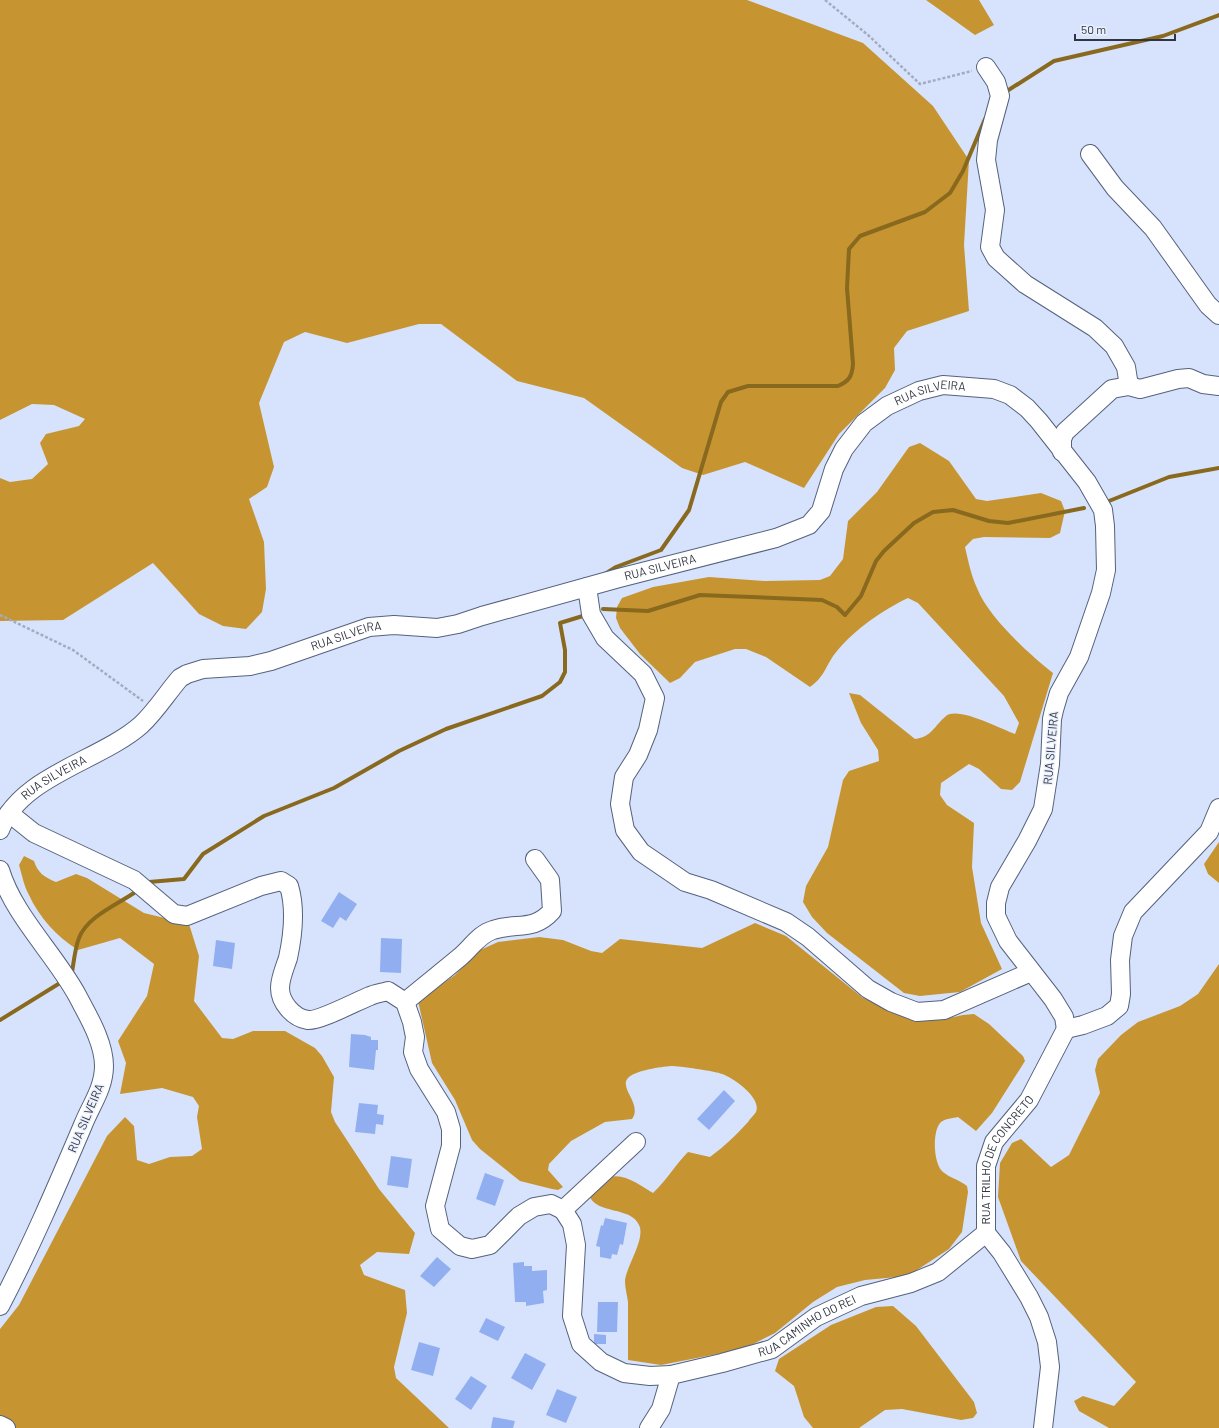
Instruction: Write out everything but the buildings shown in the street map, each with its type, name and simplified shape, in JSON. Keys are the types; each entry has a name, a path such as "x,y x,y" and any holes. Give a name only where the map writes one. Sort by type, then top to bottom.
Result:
{"street":[{"path":"986,67 996,82 1000,96 988,140 986,160 995,210 990,247 996,258 1025,284 1095,328 1114,346 1126,367 1129,386"},
{"path":"1090,154 1115,188 1152,228 1208,305 1219,315"},
{"path":"1062,452 1062,439 1065,432 1074,422 1112,389 1129,386 1140,389 1178,379 1189,378 1203,384 1219,386"},
{"name":"RUA SILVEIRA","path":"0,830 9,813 39,784 107,747 140,725 155,710 172,688 187,674 203,669 250,666 271,661 369,627 394,625 437,628 458,624 586,587 776,538 809,525 821,511 834,469 844,449 864,423 886,406 928,388 943,385 994,389 1010,395 1027,408 1039,421 1087,482 1103,510 1106,570 1101,593 1079,657 1059,693 1054,710 1050,764 1043,808 1027,841 1000,887 996,903 996,916 1001,929 1008,941 1053,999 1064,1016 1066,1029"},
{"path":"586,587 591,614 605,638 643,674 655,698 648,730 638,755 624,777 620,804 625,830 640,852 685,882 710,890 786,922 808,937 868,989 891,1002 917,1012 944,1010 1032,972"},
{"path":"1066,1029 1083,1025 1107,1016 1119,1006 1121,994 1120,960 1123,936 1133,912 1208,832 1219,808"},
{"path":"9,813 34,833 134,880 174,914 187,916 261,886 280,882 289,886 293,898 294,917 290,949 280,987 282,1002 292,1012 308,1020 319,1018 372,995 388,992 405,1002 412,1022 415,1037 413,1052 419,1068 446,1112 451,1129 451,1146 435,1206 440,1229 460,1246 472,1249 490,1245 519,1216 534,1207 551,1204 564,1210 636,1142"},
{"path":"405,1002 462,955 480,937 493,930 538,923 546,918 552,911 550,880 535,859"},
{"name":"RUA SILVEIRA","path":"0,870 12,898 77,996 96,1034 102,1051 104,1064 102,1083 98,1094 84,1122 29,1250 0,1306"},
{"name":"RUA TRILHO DE CONCRETO","path":"1043,1428 1050,1367 1047,1342 1039,1317 1029,1297 1002,1254 986,1233 986,1166 994,1142 1029,1100 1066,1029"},
{"name":"RUA CAMINHO DO REI","path":"564,1210 572,1224 576,1245 572,1316 582,1344 601,1362 624,1373 650,1376 671,1375 722,1363 772,1348 816,1317 861,1296 911,1283 938,1272 986,1233"},
{"path":"649,1428 661,1409 671,1375"},
{"path":"0,1425 6,1428"}],"path":[{"path":"825,0 868,35 920,84 986,67"},
{"path":"0,615 73,650 155,710"}],"shaded area":[{"path":"0,0 747,0 863,43 933,106 969,160 964,245 969,311 907,331 894,348 895,370 885,388 839,434 804,488 745,462 703,475 682,468 584,398 517,381 441,324 419,324 347,343 305,332 284,342 259,403 274,467 267,487 249,499 264,542 266,589 262,612 246,629 223,626 199,614 153,563 63,620 0,621 0,478 10,482 32,479 48,464 40,443 46,434 79,426 85,419 54,405 32,404 0,420"},
{"path":"926,0 979,0 994,25 975,35"},
{"path":"920,443 949,461 976,499 987,501 1041,493 1061,501 1065,511 1060,533 1050,538 984,537 973,539 965,547 975,583 982,599 990,611 1021,645 1053,673 1020,782 1012,790 1001,789 979,769 969,764 941,783 940,795 947,805 974,823 972,867 981,923 1002,969 960,992 920,996 904,993 827,933 812,917 803,902 806,886 828,847 843,780 849,771 879,761 878,750 861,723 849,693 860,695 915,739 925,736 946,716 952,714 960,714 980,719 1015,734 1019,723 1004,696 918,603 908,598 879,614 852,635 833,656 819,679 810,687 766,657 746,649 735,649 695,662 680,678 670,683 640,654 620,628 616,618 617,607 622,598 653,587 709,577 764,581 820,580 830,576 843,559 848,521 877,492 909,447"},
{"path":"1219,842 1219,883 1208,874 1204,864"},
{"path":"24,856 34,861 37,869 42,874 56,882 76,874 87,878 144,913 189,924 199,956 194,1001 222,1038 233,1039 253,1031 285,1031 315,1048 322,1056 334,1077 331,1112 335,1122 379,1189 415,1233 409,1254 377,1252 360,1265 364,1275 405,1290 407,1313 394,1367 396,1378 449,1428 0,1428 0,1329 19,1305 107,1136 125,1117 134,1126 137,1160 149,1164 170,1157 192,1156 202,1149 197,1117 199,1106 193,1097 162,1088 120,1094 126,1063 118,1041 147,996 154,964 120,938 78,950 70,945 43,919 27,892 19,865"},
{"path":"755,923 786,936 863,998 923,1020 940,1020 974,1014 989,1024 1023,1056 1025,1061 992,1113 976,1131 958,1117 943,1121 938,1126 935,1139 937,1162 943,1172 967,1186 968,1192 962,1232 949,1249 908,1276 865,1280 837,1287 813,1302 775,1333 743,1349 661,1365 628,1360 628,1302 625,1281 640,1238 639,1225 635,1219 629,1215 599,1205 593,1201 589,1195 602,1181 616,1176 636,1182 653,1193 688,1152 710,1157 725,1145 744,1127 756,1112 757,1107 755,1101 740,1084 727,1076 718,1073 671,1066 638,1072 629,1077 626,1081 626,1086 633,1102 635,1113 632,1119 605,1122 571,1141 549,1164 548,1170 563,1187 558,1190 520,1181 480,1149 472,1140 455,1100 432,1063 418,1001 455,975 478,951 498,942 539,937 563,940 591,951 602,953 620,939 702,948"},
{"path":"1219,964 1219,1428 1109,1428 1079,1411 1074,1401 1083,1396 1114,1406 1136,1382 1021,1261 998,1197 1000,1163 1012,1143 1021,1139 1051,1167 1069,1155 1100,1093 1095,1070 1098,1059 1121,1035 1138,1022 1180,1006 1198,994"},
{"path":"893,1306 916,1326 974,1402 977,1413 973,1418 961,1420 902,1409 885,1410 859,1428 813,1428 804,1417 794,1386 775,1371 779,1359 831,1325 876,1307"}],"waterway":[{"path":"1007,91 1054,61 1163,36 1219,15"},
{"path":"605,574 616,567 661,550 689,510 721,402 728,392 748,386 838,386 849,378 852,372 853,364 847,288 849,249 860,236 925,212 950,193 963,171 985,119"},
{"path":"1109,501 1169,477 1219,468"},
{"path":"603,609 648,611 700,595 822,600 837,607 845,615 861,596 876,561 884,551 914,523 933,512 953,510 989,521 1008,523 1084,508"},
{"path":"149,882 184,879 203,854 264,816 334,788 399,751 446,729 542,696 560,682 565,672 565,650 560,623 586,615"},
{"path":"72,972 76,946 88,924 103,912 134,893"},
{"path":"0,1020 60,983"}]}
